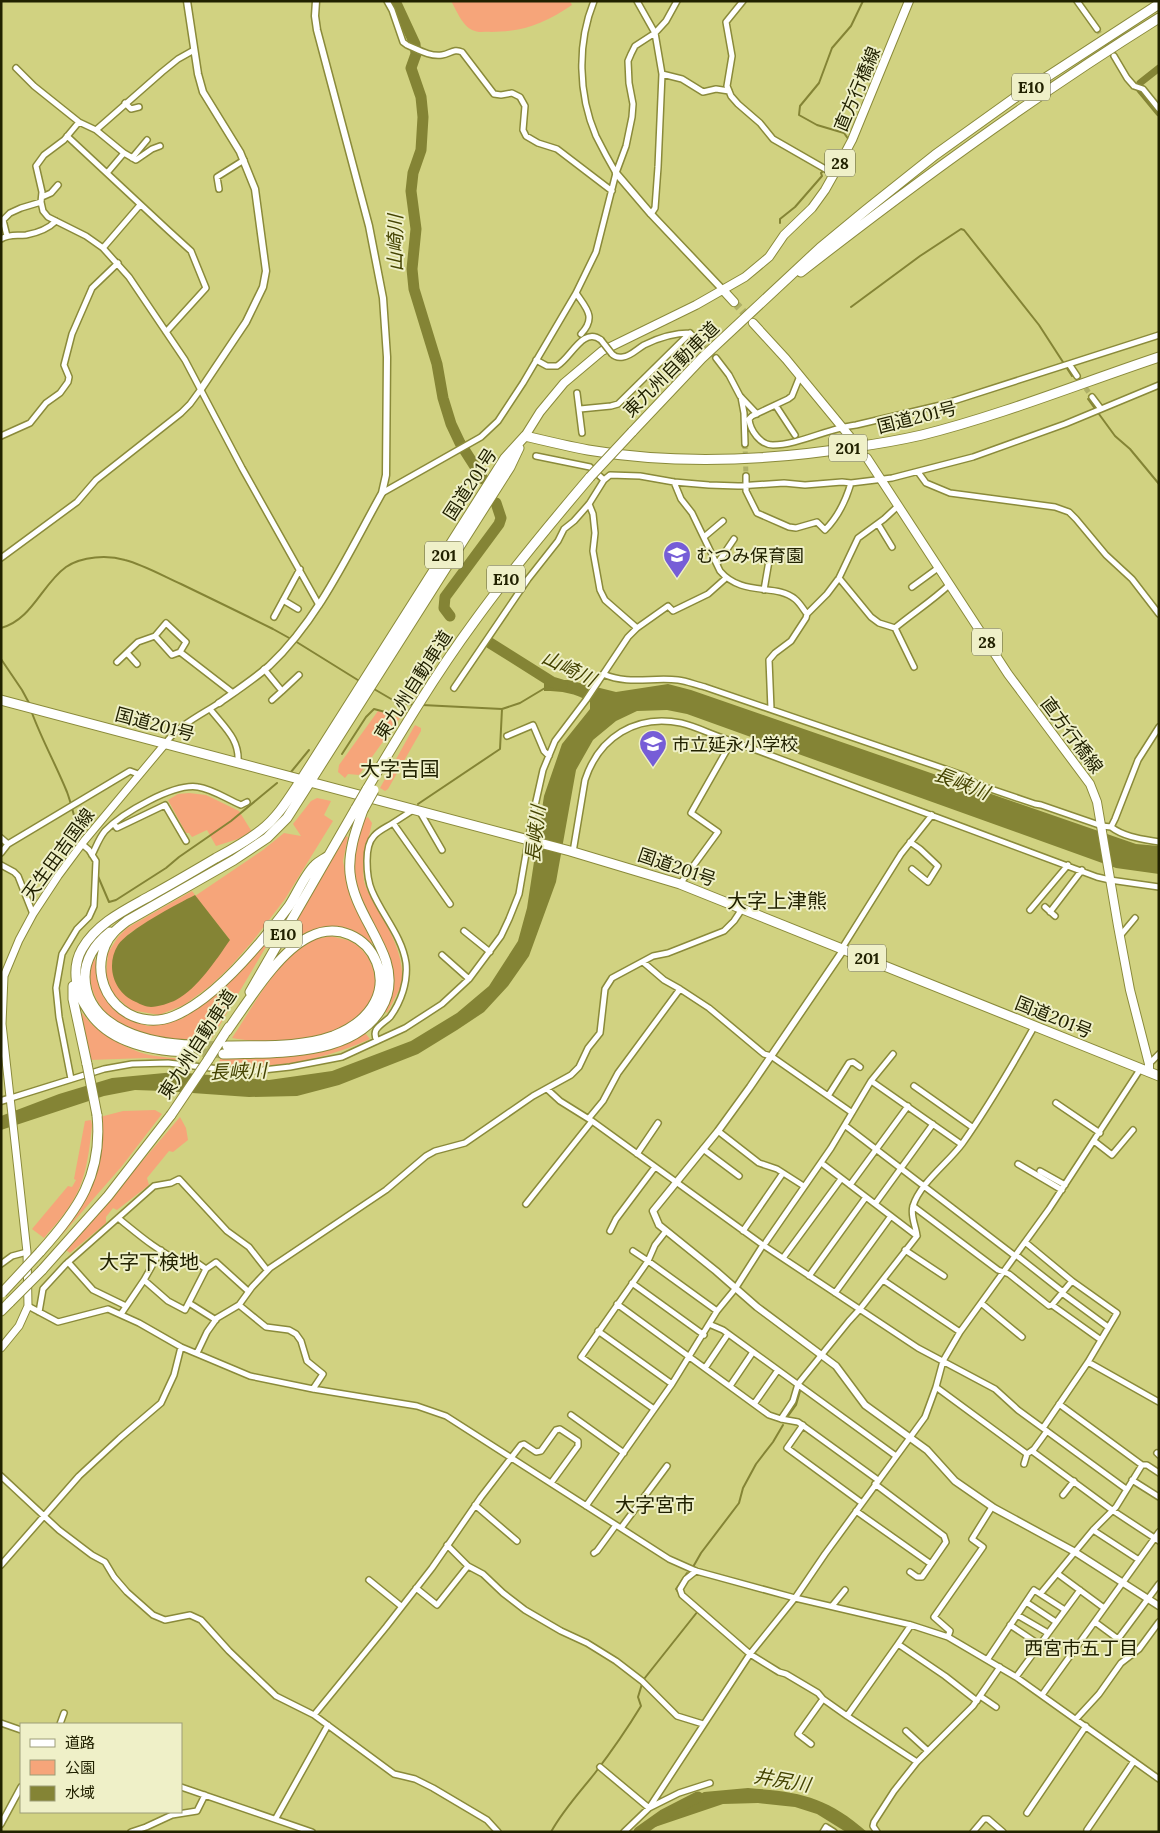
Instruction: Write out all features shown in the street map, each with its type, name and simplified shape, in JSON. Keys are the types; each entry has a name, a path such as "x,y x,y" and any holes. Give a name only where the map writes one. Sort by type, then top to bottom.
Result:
{"highway":[{"name":"東九州自動車道","path":"1,1311 42,1270 108,1196 171,1115 227,1031 328,856 359,809 430,688 473,623 505,580 590,477 702,358 820,248 928,161 1016,97 1159,4"},
{"name":"東九州自動車道","path":"760,305 872,217 1016,111 1159,18"},
{"name":"国道201号","path":"310,782 370,679 510,467 525,436 589,450 638,456 687,459 740,459 794,456 922,435 990,414 1159,356"},
{"name":"国道201号","path":"301,780 363,691"},
{"name":"国道201号","path":"1,700 572,851 680,884 1034,1027 1146,1068 1159,1076"},
{"path":"2,1294 73,1212 93,1172 98,1144 97,1115 74,999 73,980 77,960 86,942 111,919 262,830 280,811 301,780"},
{"path":"77,960 79,995 97,1022 129,1042 168,1051 191,1049 141,1038 114,1025 94,1007 86,986 85,975 88,958 98,942 126,921 194,883 268,838 287,818 310,782"},
{"path":"227,1031 278,962 299,943 317,933 337,932 353,937 368,947 378,964 380,988 373,1007 358,1023 344,1031 324,1038 299,1043 225,1050 278,1052 318,1048 334,1044 348,1038 370,1023 384,1003 389,979 387,964 381,947 359,904 350,873 353,838 359,809"},
{"path":"126,921 115,930 105,946 101,958 101,969 105,986 116,1006 127,1013 150,1020 162,1020 188,1009 220,985 290,905 314,865 328,856"}],"main road":[{"name":"直方行橋線","path":"525,436 540,412 564,384 602,351 696,306 745,277 769,257 784,235 812,208 834,174 852,140 909,1"},
{"path":"723,290 734,302"},
{"path":"753,323 843,426 851,438"},
{"name":"直方行橋線","path":"867,458 1013,681 1087,778 1098,802 1120,936 1146,1068"},
{"name":"天生田吉国線","path":"1,1348 19,1326 28,1306 27,1252 2,1024 3,976 33,914 58,876 138,774 165,744"}],"street":[{"path":"1,558 77,502 96,480 190,404 246,322 263,287 266,271 255,190 244,160 203,92 198,74 187,1"},
{"path":"165,744 169,738 264,669 285,649 319,605 382,493 386,475 387,357 383,298 370,226 317,30 316,1"},
{"path":"387,1 403,42 413,48 436,56 442,56 454,50 462,52 494,94 512,93 520,97 525,106 523,130 526,136 538,143 557,149 612,191"},
{"path":"594,1 584,37 582,70 586,106 596,136 616,173 651,214 723,290"},
{"path":"637,1 655,33 662,74 658,167 654,208 651,214"},
{"path":"382,493 467,446 492,428 536,360 576,293 596,252 616,173 626,146 632,117 633,104 629,83 628,61 635,46 655,33 666,21 677,1"},
{"path":"743,1 726,22 732,61 728,80 729,91 738,104 760,123 773,138 834,174"},
{"path":"1077,1 1098,29"},
{"path":"96,130 173,63 194,50"},
{"path":"1114,56 1127,78 1134,86 1142,89 1159,108"},
{"path":"16,68 34,86 79,122 96,130 132,158 136,160 160,146"},
{"path":"662,74 682,79 702,92 729,91"},
{"path":"125,104 131,109 139,107"},
{"path":"79,122 67,136 44,155 36,166 42,192 43,211 48,217 86,236 103,248 130,277 185,360 242,468 319,605"},
{"path":"67,136 191,251 206,288 166,332"},
{"path":"132,158 147,140"},
{"path":"107,173 124,153"},
{"path":"219,189 216,177 244,160"},
{"path":"7,236 3,220 10,213 41,199 51,193 58,185"},
{"path":"103,248 140,205"},
{"path":"1,239 7,236 38,232 50,227 56,221"},
{"path":"1,436 30,422 46,403 60,393 68,382 69,377 64,365 72,334 92,288 118,263"},
{"path":"576,293 589,315 590,322 581,334"},
{"path":"536,360 547,366 557,366 588,336 594,336 601,340 612,354 622,358 643,346 678,333 690,333 696,338"},
{"path":"580,409 618,404 690,333"},
{"path":"800,376 792,396 749,419 753,431 762,441 773,445 794,441 843,426 856,425 941,405 1159,335"},
{"path":"716,358 729,375 740,396 757,414"},
{"path":"1069,364 1077,376"},
{"path":"454,688 528,579 558,541 564,528 570,525 589,504 604,480 610,476 640,476 674,482 746,485 851,483 892,478 973,457 1066,424 1159,385"},
{"path":"577,393 582,433"},
{"path":"740,396 746,444"},
{"path":"1092,397 1101,409"},
{"path":"776,406 795,435"},
{"path":"536,456 590,467 604,480"},
{"path":"918,472 926,483 950,493 1055,507 1069,512 1106,556 1132,579 1159,614"},
{"path":"746,476 746,491 757,513 796,528 817,522 825,530 832,523 841,508 851,483"},
{"path":"674,482 681,499 692,513 726,578 738,584 786,594 794,598 807,614"},
{"path":"589,504 594,514 595,534 593,552 600,590 606,600 637,628"},
{"path":"771,709 769,660 774,653 791,641 807,614 827,594 839,578 858,538 878,524 898,506"},
{"path":"704,537 723,521"},
{"path":"878,524 892,547"},
{"path":"717,564 734,539"},
{"path":"764,590 770,555"},
{"path":"912,587 938,568"},
{"path":"274,617 300,569"},
{"path":"1,1101 104,1069 132,1064 168,1063 245,1072 342,1057 405,1028 442,1004 470,979 490,952 510,919 519,894 543,770 555,741 596,686 628,637 637,628 668,606 673,611 708,594 726,578"},
{"path":"839,578 871,617 879,623 895,628 914,667"},
{"path":"895,628 920,608 929,604 950,585"},
{"path":"283,600 298,610"},
{"path":"116,662 138,642 155,636 166,624 186,642 180,652 172,655 155,636"},
{"path":"180,652 232,693"},
{"path":"126,653 137,664"},
{"path":"264,669 282,691"},
{"path":"603,674 624,680 679,680 771,709 965,776 976,784 1042,805 1102,830 1111,827 1138,760 1159,727"},
{"path":"272,700 299,676"},
{"path":"210,709 235,741 239,752 238,763"},
{"path":"572,851 585,780 599,752 619,733 642,723 666,721 683,724 732,741 1082,870 1158,888"},
{"path":"506,736 533,725 548,756"},
{"path":"680,884 718,832 692,813 732,741"},
{"path":"1,853 8,844 130,770 138,774"},
{"path":"92,855 100,839 114,824 147,802 181,788 200,787 241,805 247,802"},
{"path":"114,824 117,828 165,805 186,841"},
{"path":"377,1041 376,1031 399,1002 404,989 406,963 392,926 371,890 367,853 370,841 375,834 417,810 442,850"},
{"path":"932,815 910,842 860,918 844,945 844,949 771,1056 718,1131 653,1211 659,1225 757,1307 836,1366 865,1405 931,1454 955,1481 992,1507 1076,1552 1159,1606"},
{"path":"393,823 450,904"},
{"path":"1111,827 1117,832 1136,838 1159,842"},
{"path":"1,838 8,844"},
{"path":"910,842 938,866 928,882 912,869"},
{"path":"71,1079 59,1018 56,988 62,954 68,941 89,917 94,906 96,868 92,855 82,844"},
{"path":"1,865 18,876 33,914"},
{"path":"1030,910 1068,865"},
{"path":"1050,912 1082,870"},
{"path":"1044,907 1055,916"},
{"path":"197,1353 207,1332 216,1320 239,1305 248,1291 268,1270 386,1190 426,1156 434,1151 465,1143 547,1088 562,1081 579,1067 588,1048 600,1033 605,989 608,981 653,956 668,953 724,931 742,909"},
{"path":"1120,936 1135,918"},
{"path":"464,931 490,952"},
{"path":"442,954 470,979"},
{"path":"643,962 664,980 709,1008 764,1054 771,1056 851,1112"},
{"path":"526,1204 603,1102 618,1073 680,990"},
{"path":"917,1236 912,1215 913,1206 924,1187 961,1144 1034,1027"},
{"path":"586,1506 672,1384 704,1335 717,1311 735,1289 831,1148 871,1081 893,1054"},
{"path":"624,1832 649,1808 750,1654 795,1598 824,1554 910,1439 929,1409 943,1361 960,1332 1064,1187 1146,1068 1159,1054"},
{"path":"828,1096 849,1063 853,1062 860,1067"},
{"path":"874,1083 961,1144"},
{"path":"914,1086 972,1127"},
{"path":"547,1088 560,1101 590,1119 743,1231 809,1276 918,1348 995,1389 1018,1410 1126,1489"},
{"path":"1056,1103 1100,1133"},
{"path":"850,1185 908,1106"},
{"path":"637,1154 658,1123"},
{"path":"875,1204 933,1124"},
{"path":"847,1127 1108,1327"},
{"path":"1094,1141 1112,1155 1133,1130"},
{"path":"718,1131 759,1163 783,1173 802,1185"},
{"path":"703,1149 739,1176"},
{"path":"1018,1164 1064,1187"},
{"path":"824,1166 917,1236"},
{"path":"610,1231 616,1219 655,1167"},
{"path":"1040,1171 1064,1187"},
{"path":"743,1231 783,1173"},
{"path":"783,1258 841,1178"},
{"path":"39,1312 43,1289 68,1262 154,1186 174,1182 179,1179 227,1231 250,1247 268,1270"},
{"path":"809,1276 866,1197"},
{"path":"913,1206 1003,1272 1009,1274 1049,1306 1052,1305 1101,1340"},
{"path":"835,1292 891,1216"},
{"path":"118,1218 161,1250 180,1261 189,1257 206,1269"},
{"path":"654,1409 581,1356 648,1261 655,1245 666,1231"},
{"path":"781,1420 793,1401 798,1384 917,1236"},
{"path":"1024,1464 1059,1404 1088,1362 1117,1313 1072,1281 1025,1242"},
{"path":"121,1314 161,1250"},
{"path":"905,1250 944,1276"},
{"path":"633,1251 717,1311"},
{"path":"1,1264 12,1256 27,1252"},
{"path":"68,1262 94,1290 126,1306"},
{"path":"144,1280 168,1302 183,1310 189,1303 206,1269 214,1263 219,1263 248,1291"},
{"path":"882,1280 960,1332"},
{"path":"1052,1305 1072,1281"},
{"path":"632,1283 704,1335"},
{"path":"189,1303 216,1320"},
{"path":"981,1303 1022,1337"},
{"path":"617,1304 769,1414 781,1420 798,1422 803,1425 944,1536 946,1542 922,1576 917,1577 910,1572"},
{"path":"239,1305 266,1327 289,1330 296,1334 301,1341 307,1361 323,1374 313,1389"},
{"path":"28,1306 58,1322 108,1309 121,1314 181,1347 250,1376 313,1389 417,1406 434,1411 459,1423 669,1559 696,1571 795,1598 911,1625 948,1637 1016,1677 1159,1779"},
{"path":"709,1324 728,1334 896,1456"},
{"path":"598,1331 672,1384"},
{"path":"705,1368 728,1334"},
{"path":"1,1565 79,1476 126,1432 161,1403 174,1374 181,1347"},
{"path":"730,1386 753,1352"},
{"path":"1088,1362 1159,1402"},
{"path":"754,1404 778,1370"},
{"path":"936,1387 1029,1453 1074,1481 1112,1510 1157,1539"},
{"path":"1059,1404 1142,1465 1146,1465 1159,1473"},
{"path":"571,1416 624,1453"},
{"path":"803,1425 787,1448 862,1503"},
{"path":"314,1715 416,1588 475,1505 521,1445 524,1444 536,1452 541,1451 556,1430 560,1429 578,1442 578,1446 551,1483"},
{"path":"1041,1593 1093,1530 1116,1507 1142,1465"},
{"path":"621,1528 667,1466"},
{"path":"1,1476 43,1517 79,1546 105,1562 114,1577 127,1592 153,1615 165,1620 190,1616 201,1620 249,1672 276,1696 314,1715 394,1774 415,1779 433,1788 487,1820 498,1832"},
{"path":"1132,1480 1159,1497"},
{"path":"1063,1495 1074,1481"},
{"path":"475,1505 517,1541"},
{"path":"948,1637 950,1631 934,1617 983,1547 972,1539 992,1507"},
{"path":"856,1511 931,1564"},
{"path":"594,1553 603,1544 616,1525"},
{"path":"1093,1530 1139,1560"},
{"path":"1042,1695 1139,1560 1157,1539 1159,1532"},
{"path":"447,1545 468,1566 483,1574 525,1610 561,1631 587,1643 616,1661 642,1681 678,1716 703,1724"},
{"path":"416,1588 437,1605 468,1566"},
{"path":"696,1571 681,1585 682,1595 750,1654 818,1693 823,1699 847,1716 918,1762"},
{"path":"1058,1574 1104,1608"},
{"path":"369,1580 401,1606"},
{"path":"1095,1622 1118,1639 1159,1584"},
{"path":"832,1606 845,1590"},
{"path":"987,1660 1034,1590 1065,1610"},
{"path":"1016,1677 1080,1590"},
{"path":"1026,1602 1056,1622"},
{"path":"1018,1615 1048,1633"},
{"path":"1076,1719 1099,1694 1121,1664 1139,1649 1159,1622"},
{"path":"847,1716 911,1625"},
{"path":"1010,1625 1040,1645"},
{"path":"898,1644 978,1699 995,1708 1000,1702"},
{"path":"877,1832 874,1826 876,1818 918,1762 966,1716 1000,1667"},
{"path":"811,1744 798,1734 823,1699"},
{"path":"60,1723 64,1713"},
{"path":"1,1723 20,1730"},
{"path":"276,1818 328,1725"},
{"path":"1027,1813 1086,1726"},
{"path":"906,1731 928,1751"},
{"path":"1087,1830 1134,1761"},
{"path":"600,1767 649,1808"},
{"path":"649,1808 680,1793 710,1783"},
{"path":"182,1787 276,1818 312,1832"},
{"path":"1,1824 20,1789"},
{"path":"131,1832 172,1815 197,1811 205,1795"},
{"path":"973,1832 984,1819 988,1819 1003,1832"},
{"path":"823,1832 826,1827 834,1832"}],"green space":[{"path":"451,1 570,1 572,5 553,17 524,28 503,32 481,32 467,26"},
{"path":"378,711 400,718 359,775 348,774 345,778 338,772 339,765"},
{"path":"415,725 421,728 421,731 388,789 385,791 380,788"},
{"path":"178,794 206,795 239,811 252,832 216,846 207,830 192,837 189,833 186,833 168,800"},
{"path":"317,798 331,801 324,815 333,821 285,899 229,968 210,986 184,1005 159,1015 131,1010 113,994 106,974 108,953 118,937 127,928 192,891 195,895 130,933 118,945 112,965 230,940 195,896 263,850 284,833 301,836 293,824 311,801"},
{"path":"368,817 372,823 364,859 364,881 393,938 402,967 402,990 399,990 387,1013 385,1011 393,987 389,955 355,886 353,863 361,825 364,819"},
{"path":"345,836 348,837 343,861 350,897 373,944 350,929 332,926 314,929 297,937 282,948 285,941"},
{"path":"271,934 273,935 212,1038 201,1036 196,1042 164,1038 132,1029 118,1022 106,1012 97,1000 91,984 90,971 95,958 99,987 114,1010 131,1020 148,1026 182,1019 200,1005"},
{"path":"330,936 352,942 361,948 372,966 375,976 373,997 369,1007 362,1015 333,1032 317,1036 293,1040 268,1041 232,1038 267,985 287,959 311,941"},
{"path":"80,1013 93,1026 131,1049 152,1055 197,1062 146,1058 89,1060"},
{"path":"365,1033 370,1039 352,1047 315,1058 277,1065 218,1065 220,1059 276,1057 312,1052 348,1042"},
{"path":"155,1110 162,1114 122,1166 61,1236 89,1192 100,1158 100,1117 123,1111"},
{"path":"180,1117 186,1128 188,1140 173,1152 169,1151 147,1178 149,1185 117,1210 113,1208 106,1217 106,1223 70,1253 66,1250"},
{"path":"91,1120 88,1157 83,1178 75,1198 44,1238 32,1229 68,1186 72,1187 76,1180 74,1179 85,1121"}],"water":[{"path":"552,680 568,680 616,692 668,684 691,690 1136,844 1159,846 1159,874 1116,868 687,714 667,710 637,711 616,721 593,740 576,770 556,882 529,956 508,986 484,1012 457,1030 418,1054 339,1085 297,1096 249,1097 135,1090 104,1096 1,1130 1,1116 59,1094 112,1078 175,1072 269,1080 332,1071 411,1041 457,1013 489,986 518,941 527,908 544,796 562,744 590,709 590,702 579,696 563,692 544,691 544,683"},
{"path":"195,895 230,940 213,965 199,981 176,1000 164,1005 151,1007 128,998 117,986 112,970 114,953 118,945 142,925"},
{"path":"748,1788 798,1794 812,1798 838,1810 867,1832 846,1832 817,1814 795,1807 758,1803 723,1804 655,1827 647,1824 704,1792"}],"waterway":[{"name":"山崎川","path":"395,1 415,44 416,54 411,68 421,97 423,117 421,150 413,173 411,191 416,229 412,269 414,289 437,364 443,398 451,424 460,443 483,479"},
{"path":"849,140 844,133 817,125 799,115 800,106 819,83 832,48 851,26 863,1"},
{"path":"1140,83 1159,68"},
{"path":"1140,90 1159,113"},
{"path":"780,223 780,219 795,207 822,176 821,173 840,155"},
{"path":"851,307 920,256 961,229 964,230 1039,325 1072,376"},
{"path":"1088,399 1115,436 1130,449 1159,484"},
{"name":"山崎川","path":"450,616 444,608 445,597 499,524 501,518 496,503"},
{"path":"1,628 12,624 29,610 58,574 72,563 87,559 111,557 132,562 146,568 291,639"},
{"path":"295,641 361,682"},
{"name":"山崎川","path":"490,643 552,682 562,685"},
{"path":"1,659 29,703"},
{"path":"422,705 502,709 520,703 545,688"},
{"path":"374,689 398,703 415,705"},
{"path":"342,754 366,717 374,709 389,713"},
{"path":"418,804 500,749 502,709"},
{"path":"32,713 67,792 83,840"},
{"path":"291,772 309,750"},
{"path":"97,874 109,902 116,900 166,868 231,821 277,783"},
{"path":"788,1416 796,1405 800,1391"},
{"path":"693,1567 701,1553 739,1503 743,1488 756,1464 783,1425"},
{"path":"682,1598 676,1589 687,1573"},
{"path":"644,1679 698,1611"},
{"path":"551,1832 566,1809 613,1749 641,1706 638,1697 642,1684"},
{"name":"井尻川","path":"639,1832 663,1815 698,1797"}],"tunnel":[{"path":"1097,29 1114,56"},
{"path":"734,302 750,319"},
{"path":"696,339 716,358"},
{"path":"1077,376 1092,397"},
{"path":"851,438 867,458"},
{"path":"745,444 746,476"},
{"path":"194,1045 223,1046"},
{"path":"189,1052 223,1054"}],"place":[{"name":"むつみ保育園","path":"677,579"},
{"name":"市立延永小学校","path":"653,768"}],"district":[{"name":"大字吉国","path":"400,768"},
{"name":"大字上津熊","path":"777,900"},
{"name":"大字下検地","path":"149,1261"},
{"name":"大字宮市","path":"655,1504"},
{"name":"西宮市五丁目","path":"1081,1648"}],"water label":[{"name":"長峡川","path":"962,783"},
{"name":"長峡川","path":"535,834"},
{"name":"長峡川","path":"238,1071"}]}
